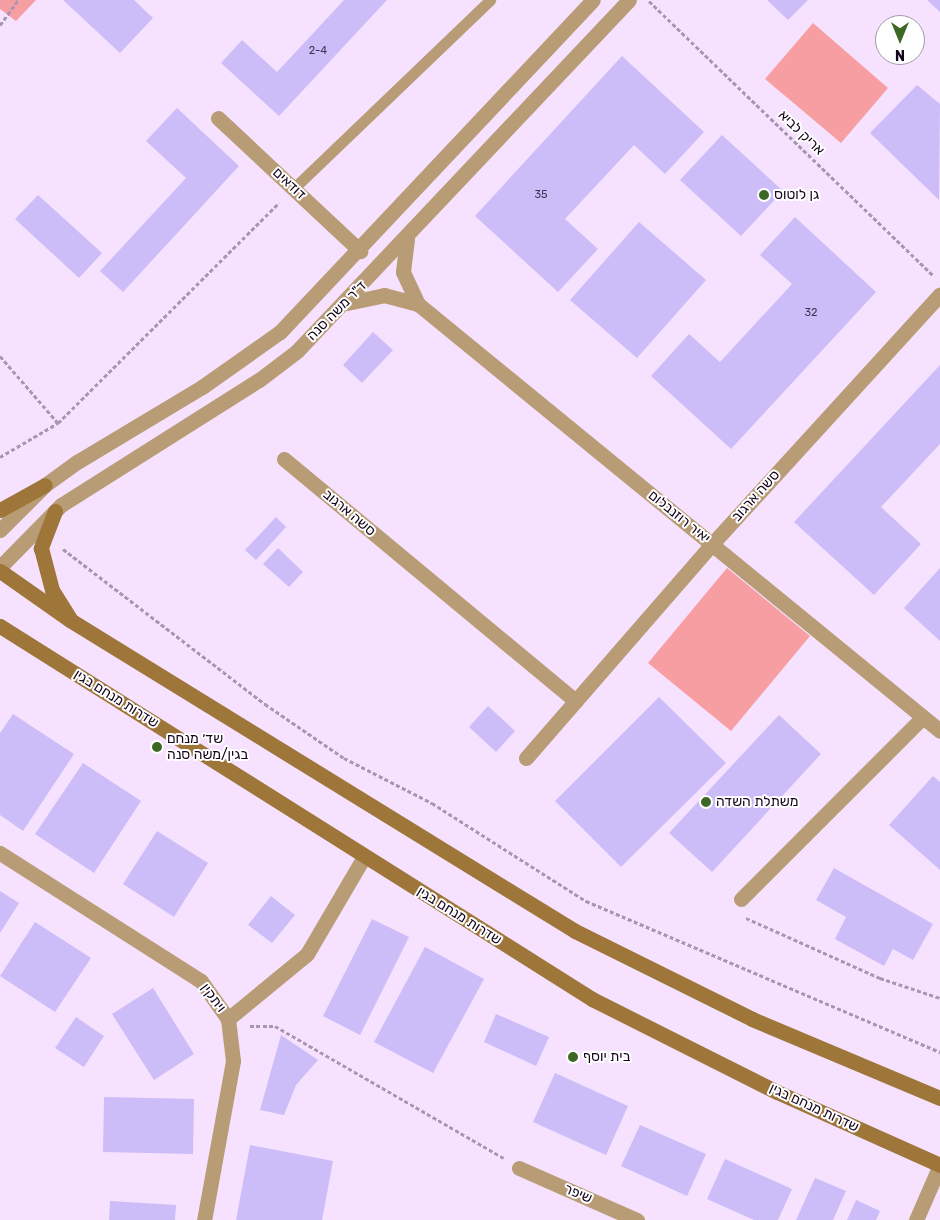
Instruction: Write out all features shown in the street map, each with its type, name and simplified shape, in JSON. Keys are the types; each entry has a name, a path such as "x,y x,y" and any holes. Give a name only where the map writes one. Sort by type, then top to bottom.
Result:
{"main road":[{"path":"0,510 45,485"},
{"path":"55,511 41,548 52,590 70,620"},
{"path":"0,569 70,620 575,930 752,1019 940,1098"},
{"name":"שדרות מנחם בגין","path":"0,626 592,999 777,1092 940,1165"}],"street":[{"name":"ד\"ר משה סנה","path":"0,530 45,485 244,360 287,325 360,251 593,0"},
{"name":"ד\"ר משה סנה","path":"0,569 55,511 91,484 259,380 347,303 629,0"},
{"name":"דודאים","path":"218,118 360,251"},
{"name":"יאיר רוזנבלום","path":"406,239 403,272 418,304"},
{"name":"סשה ארגוב","path":"526,758 712,544 940,294"},
{"name":"יאיר רוזנבלום","path":"347,303 384,295 418,304 940,731"},
{"name":"סשה ארגוב","path":"284,459 576,701"},
{"path":"741,899 923,717"},
{"name":"ויתקין","path":"0,853 201,981 229,1022 233,1061 204,1220"},
{"path":"229,1022 307,954 364,857"},
{"path":"916,1220 940,1165"},
{"name":"שיפר","path":"519,1168 637,1220"}],"lane":[{"path":"294,188 490,0"}],"path":[{"path":"0,25 18,0"},
{"name":"אריק לביא","path":"647,0 940,282"},
{"path":"0,457 58,423 294,188"},
{"path":"0,356 58,423"},
{"path":"62,548 265,704 336,752 432,803 586,901 940,1052"},
{"path":"743,917 880,978 940,998"},
{"path":"229,1022 275,1026 519,1168"}],"shaded area":[{"path":"0,0 36,0 16,21 0,9"},
{"path":"813,23 888,88 841,143 765,79"},
{"path":"727,568 810,636 731,731 648,663"}],"building":[{"path":"63,0 134,0 153,18 120,53"},
{"path":"344,0 387,0 279,116 221,63 242,40 277,72"},
{"path":"767,0 808,0 788,20"},
{"path":"927,0 940,0 940,12"},
{"path":"622,56 704,132 665,174 634,145 565,219 598,249 558,292 475,216"},
{"path":"917,85 940,104 939,200 870,133"},
{"path":"177,108 239,166 123,292 100,271 186,178 146,141"},
{"path":"722,135 783,191 741,236 680,180"},
{"path":"38,195 102,253 79,278 15,219"},
{"path":"795,217 876,292 731,449 651,376 689,334 720,362 792,284 760,255"},
{"path":"639,222 706,280 637,358 570,300"},
{"path":"373,332 393,350 362,383 343,365"},
{"path":"940,365 940,444 881,507 921,544 874,595 794,522"},
{"path":"276,517 286,527 256,560 245,550"},
{"path":"278,548 303,572 289,587 263,564"},
{"path":"940,568 940,641 904,608"},
{"path":"659,697 726,763 621,867 555,801"},
{"path":"488,706 515,731 496,752 469,727"},
{"path":"13,714 74,754 23,831 0,815 0,733"},
{"path":"779,715 821,754 712,872 669,833"},
{"path":"83,763 141,801 94,873 35,834"},
{"path":"933,776 940,782 940,870 889,825"},
{"path":"157,831 208,863 174,917 123,884"},
{"path":"834,868 933,924 913,960 893,949 884,966 835,939 846,917 816,900"},
{"path":"0,891 19,903 0,933"},
{"path":"271,896 295,915 272,943 248,925"},
{"path":"372,919 409,937 360,1035 323,1016"},
{"path":"35,922 91,958 55,1012 0,976"},
{"path":"425,947 484,979 433,1073 374,1042"},
{"path":"153,988 194,1054 154,1080 112,1014"},
{"path":"496,1014 549,1037 536,1066 484,1042"},
{"path":"76,1017 104,1036 84,1067 55,1048"},
{"path":"281,1035 318,1060 296,1085 284,1115 260,1110"},
{"path":"555,1073 628,1106 606,1155 533,1122"},
{"path":"104,1097 194,1099 193,1154 103,1152"},
{"path":"640,1125 706,1154 687,1196 621,1166"},
{"path":"250,1145 333,1161 322,1220 236,1220"},
{"path":"725,1159 792,1189 778,1220 754,1220 707,1199"},
{"path":"815,1178 846,1191 833,1220 796,1220"},
{"path":"856,1200 880,1211 876,1220 847,1220"},
{"path":"110,1201 176,1205 175,1220 109,1220"}],"place":[{"name":"גן לוטוס","path":"764,195"},
{"name":"שד׳ מנחם בגין/משה סנה","path":"157,747"},
{"name":"משתלת השדה","path":"706,802"},
{"name":"בית יוסף","path":"573,1057"}]}
